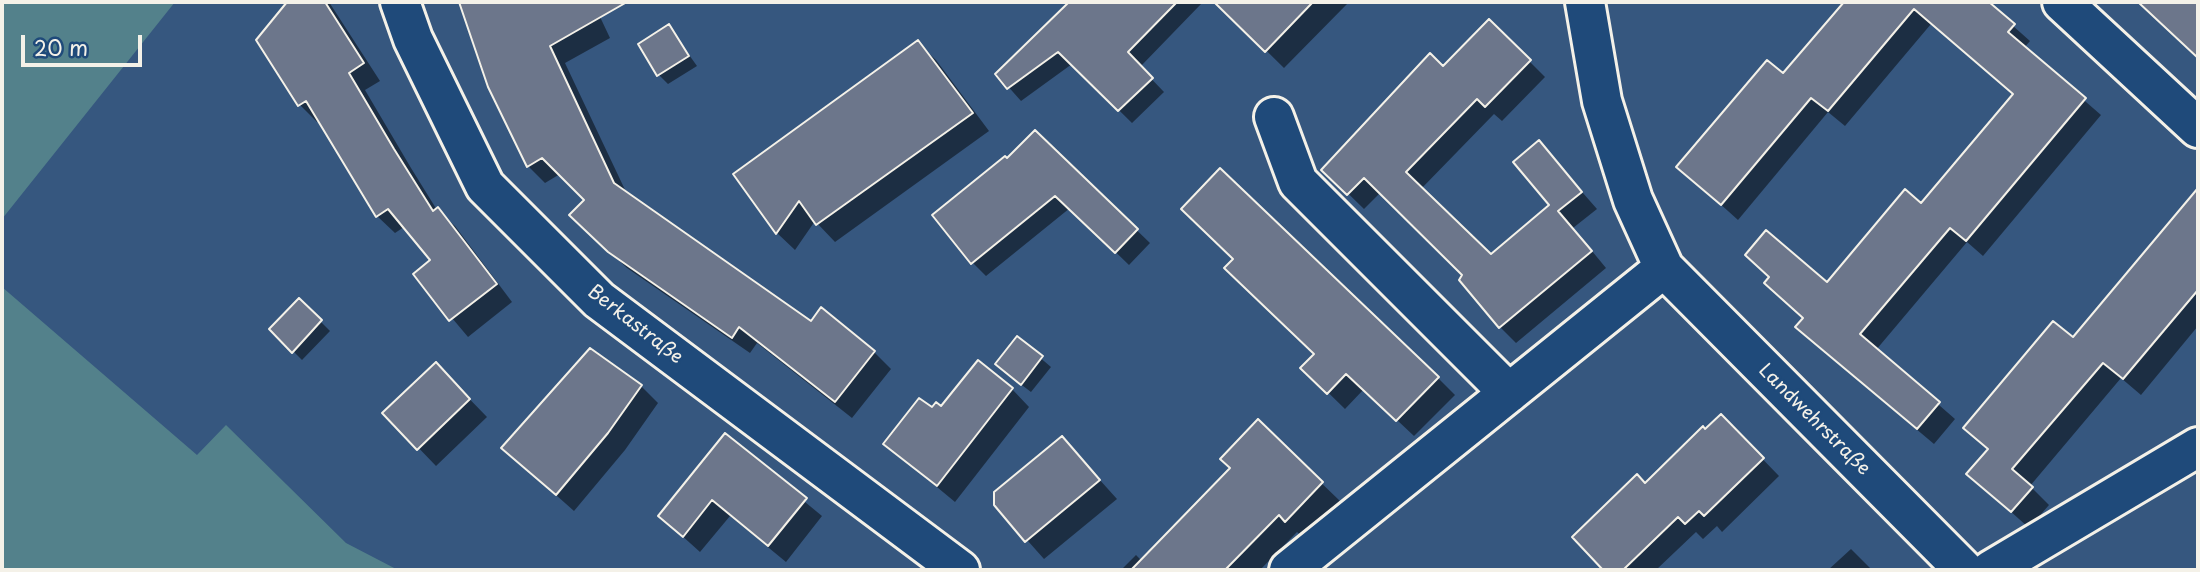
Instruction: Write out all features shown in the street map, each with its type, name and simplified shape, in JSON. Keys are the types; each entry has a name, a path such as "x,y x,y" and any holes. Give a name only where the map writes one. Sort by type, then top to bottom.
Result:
{"street":[{"name":"Berkastraße","path":"400,2 412,40 485,186 599,300 960,570"},
{"name":"Landwehrstraße","path":"1585,2 1602,101 1633,200 1664,268 1964,570"},
{"path":"2062,2 2198,128"},
{"path":"1274,117 1298,182 1509,393"},
{"path":"1289,570 1664,268"},
{"path":"1991,570 2198,447"}],"green space":[{"path":"2,2 175,2 2,219"},
{"path":"2,287 197,455 226,425 346,543 398,570 2,570"}],"building":[{"path":"287,2 325,2 364,63 349,73 394,149 433,211 438,207 497,284 449,321 413,274 430,260 388,209 376,217 306,101 298,106 256,40"},
{"path":"459,2 627,2 550,46 614,183 811,321 821,307 875,351 835,402 739,327 732,338 608,252 569,215 584,200 542,158 527,167 488,87"},
{"path":"1069,2 1177,2 1128,52 1153,78 1118,111 1058,52 1007,89 995,74"},
{"path":"1214,2 1313,2 1265,52"},
{"path":"1844,2 1989,2 2015,24 2008,32 2086,98 1966,241 1950,228 1860,334 1940,402 1917,429 1795,327 1803,318 1764,283 1769,277 1745,255 1766,230 1827,282 1905,189 1921,203 2013,94 1914,9 1828,111 1811,98 1721,205 1676,167 1767,60 1783,73"},
{"path":"2138,2 2198,2 2198,58"},
{"path":"1489,19 1531,60 1485,107 1477,99 1406,172 1491,254 1549,205 1513,162 1539,140 1582,192 1558,211 1592,251 1499,328 1459,280 1462,275 1364,178 1347,195 1321,170 1430,53 1443,66"},
{"path":"669,24 689,56 657,76 638,44"},
{"path":"918,40 973,113 816,225 799,201 776,234 733,174"},
{"path":"1035,130 1138,229 1115,253 1055,196 971,264 932,215 1005,156 1007,158"},
{"path":"1220,168 1439,377 1396,421 1346,374 1327,394 1300,368 1314,354 1224,268 1233,259 1181,209"},
{"path":"2198,188 2198,290 2123,379 2103,363 2012,469 2033,487 2011,512 1966,474 1988,449 1963,428 2053,321 2073,337"},
{"path":"299,298 322,320 292,353 269,329"},
{"path":"1017,336 1043,356 1021,385 995,364"},
{"path":"590,348 642,385 608,433 556,495 501,448"},
{"path":"978,360 1013,388 937,486 883,444 919,398 932,407 936,402 941,406"},
{"path":"436,362 470,399 417,450 382,413"},
{"path":"1721,414 1764,458 1704,516 1699,511 1685,524 1678,517 1623,570 1603,570 1572,537 1637,474 1645,483 1703,426 1705,429"},
{"path":"1258,419 1323,482 1285,522 1279,515 1225,570 1131,570 1230,468 1220,459"},
{"path":"725,433 807,498 768,546 712,500 683,537 658,516"},
{"path":"1062,436 1100,480 1025,542 994,505 994,492"}]}
